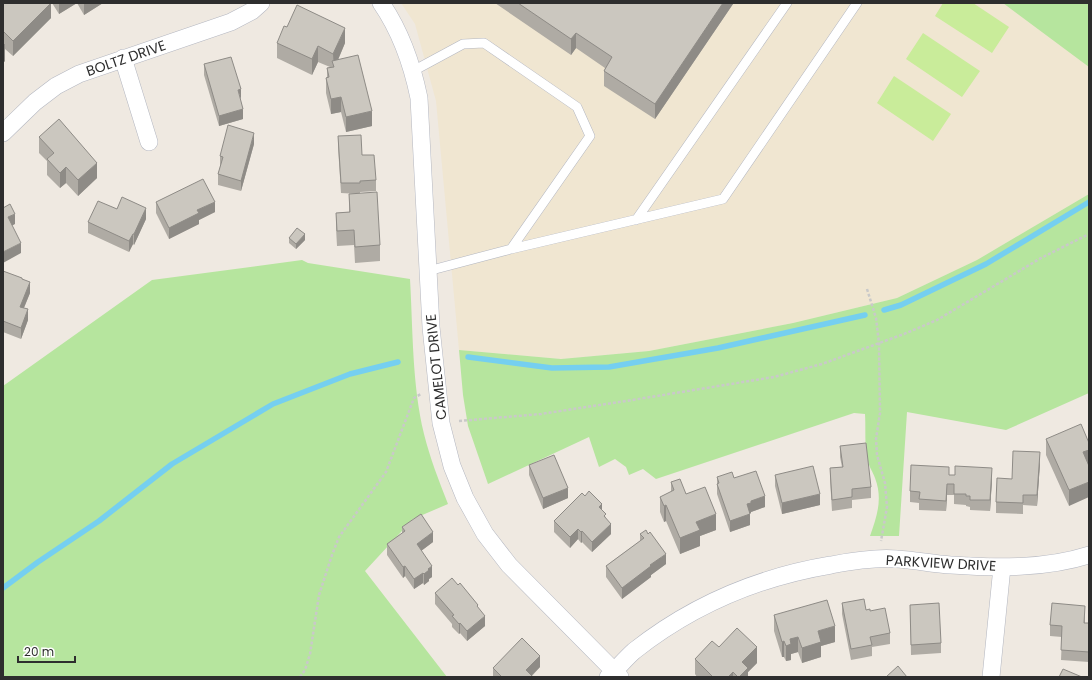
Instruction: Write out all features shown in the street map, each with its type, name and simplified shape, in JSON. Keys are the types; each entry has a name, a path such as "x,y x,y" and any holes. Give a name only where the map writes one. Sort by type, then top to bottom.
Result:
{"street":[{"name":"BOLTZ DRIVE","path":"3,133 35,102 56,86 79,74 231,22 252,11 261,3"},
{"name":"CAMELOT DRIVE","path":"381,3 390,15 403,42 413,71 419,98 428,271 437,390 441,423 452,466 465,498 485,534 509,566 614,675"},
{"path":"123,58 149,142"},
{"name":"PARKVIEW DRIVE","path":"614,675 633,652 671,625 697,610 765,580 808,569 852,561 896,558 951,565 1002,567 1041,565 1089,555"},
{"path":"992,677 1002,567"}],"lane":[{"path":"636,220 788,3"},
{"path":"428,271 511,249 723,199 857,3"},
{"path":"413,71 463,44 484,44 577,107 590,136 511,249"}],"path":[{"path":"441,423 541,414 774,377 822,364 937,320 1040,258 1089,234"},
{"path":"867,289 876,318 879,343 880,413 876,439 877,455 885,482 887,507 879,560"},
{"path":"300,677 305,670 310,654 319,595 339,537 386,472 414,398 422,393 437,390"}],"shaded area":[{"path":"401,3 1089,3 1089,194 977,260 897,298 793,323 649,351 561,359 459,350 436,101 415,24"}],"green space":[{"path":"943,3 973,3 1009,27 992,53 935,16"},
{"path":"1003,3 1089,3 1089,67"},
{"path":"923,33 980,71 962,97 906,59"},
{"path":"894,76 951,114 933,141 877,103"},
{"path":"1089,194 1089,393 1006,430 907,412 899,536 870,536 877,514 879,493 867,455 865,414 854,413 656,479 643,469 629,475 626,467 615,459 599,467 589,437 488,484 468,426 463,395 459,350 561,359 649,351 793,323 897,298 977,260"},
{"path":"302,260 308,263 410,279 415,377 420,415 429,452 448,504 413,519 365,571 447,677 3,677 3,386 152,280"}],"building":[{"path":"3,3 51,3 13,41 3,31"},
{"path":"518,3 723,3 655,104 604,71 612,57 576,33 571,39"},
{"path":"297,5 345,28 333,54 318,46 312,59 277,43 284,26 287,27"},
{"path":"358,55 372,111 346,117 341,97 331,99 326,78 329,77 327,68 334,67 332,61"},
{"path":"231,57 241,89 238,90 243,109 219,116 204,64"},
{"path":"59,119 97,163 78,180 66,167 60,173 47,159 54,153 39,137"},
{"path":"228,125 254,133 241,181 218,174 223,157 220,156"},
{"path":"361,135 362,155 374,155 376,180 360,181 360,183 341,183 338,136"},
{"path":"203,179 215,202 197,210 199,213 169,228 156,202"},
{"path":"377,192 380,245 355,247 354,230 337,231 336,213 350,212 349,194"},
{"path":"122,197 146,208 134,234 129,241 88,222 98,201 117,209"},
{"path":"10,204 15,214 8,217 21,243 3,252 3,208"},
{"path":"297,228 305,234 296,244 289,238"},
{"path":"3,271 30,282 20,307 28,309 21,328 3,321"},
{"path":"1081,424 1089,443 1089,450 1083,452 1089,466 1089,482 1069,490 1046,439"},
{"path":"866,443 871,487 852,489 852,497 832,500 830,468 843,467 840,446"},
{"path":"1013,451 1040,452 1037,495 1023,495 1023,503 996,502 997,478 1012,479"},
{"path":"554,455 568,488 543,498 529,465"},
{"path":"911,465 949,467 949,475 955,475 955,466 992,468 990,500 970,500 970,496 966,496 966,494 954,494 954,484 947,484 946,501 919,499 920,492 910,491"},
{"path":"813,466 820,494 782,503 775,475"},
{"path":"756,471 765,496 747,504 750,514 730,521 717,484 719,483 717,477 732,472 734,478"},
{"path":"680,479 686,494 705,487 716,514 696,522 700,530 680,538 666,505 664,506 660,497 674,490 671,482"},
{"path":"589,491 602,504 599,507 606,514 604,516 611,524 592,542 582,531 581,532 578,529 570,537 554,521 582,493 585,496"},
{"path":"421,514 433,532 417,544 432,566 424,574 423,573 414,579 405,566 403,567 387,544 405,531 402,527"},
{"path":"646,530 648,534 650,532 666,554 622,588 606,566 644,538 640,534"},
{"path":"452,578 458,585 460,583 485,616 467,631 452,616 454,615 435,593"},
{"path":"864,599 866,610 870,609 870,611 885,608 890,633 870,637 872,645 851,649 842,603"},
{"path":"827,600 835,626 818,631 821,642 802,648 798,637 790,639 791,644 786,646 784,641 782,642 774,615"},
{"path":"939,603 941,643 911,645 910,605"},
{"path":"1052,603 1085,606 1084,623 1089,623 1089,652 1061,650 1062,626 1050,625"},
{"path":"737,628 757,647 742,662 748,668 739,677 733,672 728,677 713,677 695,659 712,641 719,647"},
{"path":"522,638 540,656 526,670 532,677 502,677 493,668"},
{"path":"898,666 907,677 886,677"},
{"path":"1063,669 1082,677 1059,677"}],"waterway":[{"path":"884,310 901,305 986,264 1089,202"},
{"path":"468,357 552,368 609,367 718,348 865,315"},
{"path":"3,588 38,562 99,521 172,464 273,404 350,374 398,362"}]}
